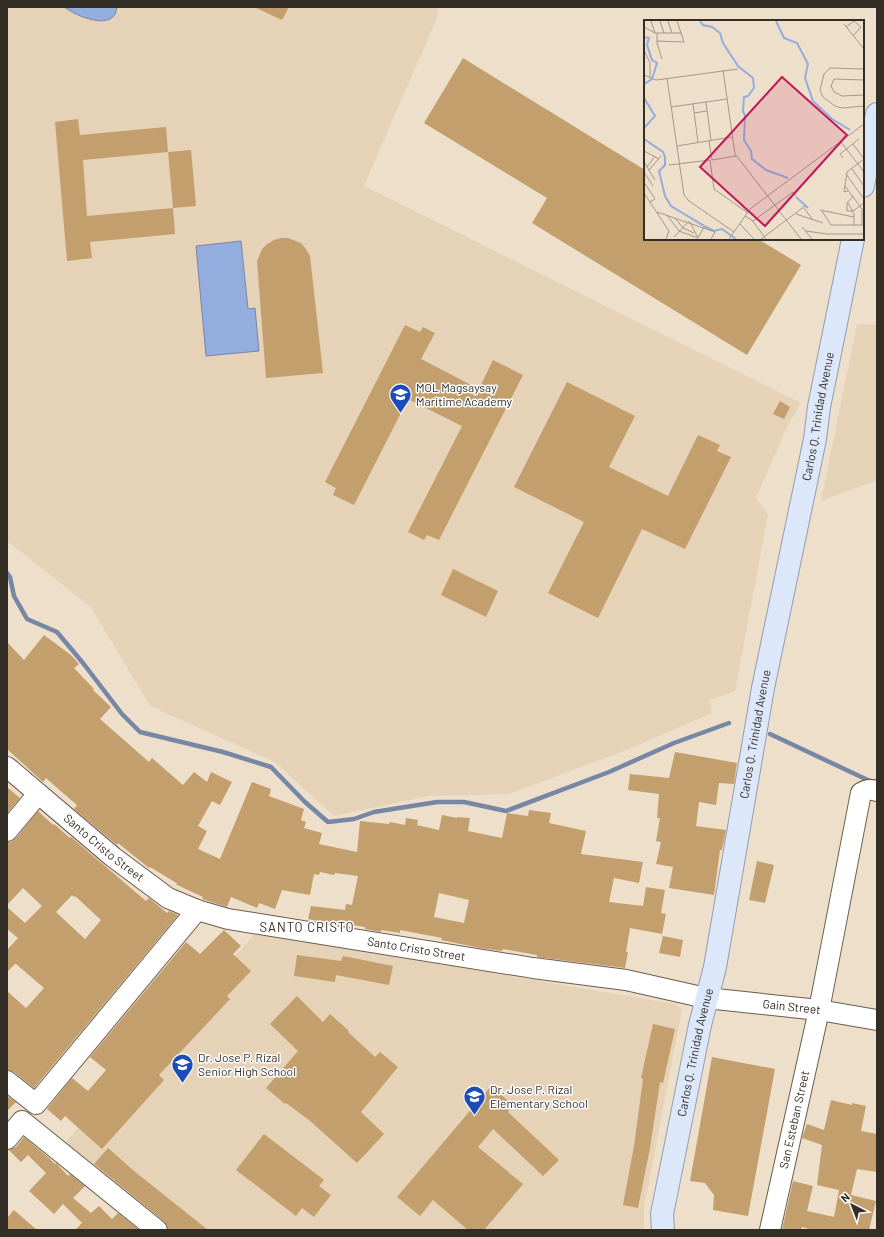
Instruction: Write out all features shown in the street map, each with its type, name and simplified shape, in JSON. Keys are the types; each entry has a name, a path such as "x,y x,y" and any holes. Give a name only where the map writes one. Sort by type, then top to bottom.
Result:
{"main road":[{"path":"864,181 877,114"},
{"name":"Carlos Q. Trinidad Avenue","path":"663,1230 662,1214 706,998 715,967 763,688 815,439 819,407 853,240"}],"street":[{"name":"Santo Cristo Street","path":"7,767 113,857 168,898 197,910 228,919 333,937 533,968 626,980 706,998"},
{"name":"San Esteban Street","path":"770,1230 819,1010 861,793 867,789 877,791"},
{"path":"7,831 38,794"},
{"path":"7,1081 36,1104 197,910"},
{"name":"Gain Street","path":"706,998 819,1010 877,1020"},
{"path":"7,1139 22,1121 157,1230"}],"shaded area":[{"name":"MOL Magsaysay Maritime Academy","path":"7,7 439,7 436,20 364,186 801,403 787,427 756,498 768,514 735,691 710,700 712,713 629,749 509,794 428,796 334,816 275,762 150,706 91,607 7,541"},
{"path":"857,324 877,325 877,480 821,501"},
{"name":"Dr. Jose P. Rizal Elementary School","path":"256,933 675,1004 682,1009 644,1208 644,1230 168,1230 64,1144 170,1025"}],"water":[{"path":"64,7 117,7 115,15 110,19 103,21 86,18"},
{"path":"241,241 248,309 255,308 259,351 206,356 196,246"}],"building":[{"path":"254,7 289,7 282,20"},
{"path":"463,58 644,169 644,240 760,240 801,265 747,355 532,223 547,198 424,123"},
{"path":"78,119 80,135 166,127 168,152 83,160 87,216 173,208 175,234 90,242 92,258 67,261 55,122"},
{"path":"191,150 196,206 173,208 168,152"},
{"path":"281,238 288,238 301,243 310,256 323,373 266,378 257,261 262,249 267,244"},
{"path":"405,325 420,332 423,327 435,333 421,359 479,389 493,360 523,375 439,540 427,535 424,540 408,532 462,426 408,399 354,505 333,495 336,488 325,482"},
{"path":"567,382 635,416 609,467 668,496 698,435 720,445 717,451 731,457 685,549 642,529 598,618 548,593 584,522 514,487"},
{"path":"780,401 790,407 784,419 773,414"},
{"path":"453,569 498,591 486,617 441,595"},
{"path":"44,635 71,655 79,664 74,668 94,689 93,690 111,707 100,719 149,762 152,758 183,785 194,772 207,782 211,772 232,782 220,805 212,801 198,826 207,831 198,849 220,859 252,782 271,789 269,796 304,809 301,820 306,822 304,828 322,833 319,844 357,852 360,821 389,824 390,822 405,825 406,818 418,820 417,825 439,830 442,815 457,818 470,818 468,831 502,838 507,813 528,816 529,810 551,813 549,823 586,831 581,854 643,862 639,883 614,878 609,902 643,906 646,887 665,890 661,913 666,914 662,934 630,928 625,968 537,957 537,955 503,949 502,951 480,948 441,940 442,938 400,930 400,933 381,930 381,932 365,929 365,927 308,919 311,906 345,910 346,904 352,905 358,876 335,873 334,875 320,872 319,875 314,874 310,895 282,890 275,909 259,903 257,908 231,897 227,907 202,899 203,897 175,884 178,884 150,867 149,868 118,843 117,845 74,809 77,805 46,778 43,782 7,749 7,642 24,660","holes":["439,893 469,900 464,923 434,917"]},
{"path":"675,752 737,763 734,784 719,783 716,805 699,802 696,826 726,830 722,850 720,850 714,895 669,888 673,867 656,864 661,842 656,841 660,818 657,818 659,794 628,790 630,774 669,778"},
{"path":"7,787 20,798 7,813"},
{"path":"38,811 146,901 149,898 167,913 169,911 178,915 34,1088 14,1072 7,1070 7,991 26,1008 44,988 16,964 7,972 7,950 18,938 7,929 7,907 25,923 42,906 23,888 7,905 7,842 11,842","holes":["72,895 74,897 75,896 101,920 85,939 56,912"]},
{"path":"757,861 774,865 765,903 749,900"},
{"path":"224,930 241,946 233,954 251,971 227,996 230,999 159,1075 164,1080 102,1149 65,1116 61,1121 47,1109 72,1078 88,1091 106,1070 90,1057 186,942 200,954"},
{"path":"663,936 683,940 680,957 659,953"},
{"path":"297,955 341,961 343,956 393,966 389,985 336,975 335,982 294,976"},
{"path":"297,996 323,1022 330,1014 375,1057 380,1052 398,1067 361,1112 384,1134 357,1163 309,1120 286,1103 285,1104 266,1088 298,1051 270,1024"},
{"path":"653,1024 675,1029 663,1083 660,1082 650,1148 638,1208 623,1205 634,1146 643,1079 641,1078"},
{"path":"712,1057 775,1069 748,1216 713,1210 714,1195 705,1183 690,1181"},
{"path":"491,1086 513,1105 508,1112 559,1160 543,1176 493,1129 478,1147 523,1184 484,1230 468,1230 433,1200 420,1216 397,1197"},
{"path":"7,1096 16,1102 7,1111"},
{"path":"831,1100 852,1105 852,1103 866,1106 861,1131 877,1134 877,1172 857,1169 851,1195 876,1201 869,1230 813,1230 802,1227 801,1230 782,1230 793,1181 813,1186 807,1211 834,1217 839,1190 817,1185 822,1145 802,1138 807,1124 824,1130"},
{"path":"264,1134 324,1180 319,1186 331,1195 314,1217 302,1208 296,1216 236,1170"},
{"path":"24,1137 55,1164 56,1163 68,1176 70,1174 85,1186 73,1198 91,1213 99,1206 112,1219 118,1213 139,1230 75,1230 82,1223 63,1204 54,1214 29,1191 46,1173 28,1155 21,1162 9,1150 16,1147"},
{"path":"108,1148 134,1171 208,1230 168,1230 168,1226 164,1221 94,1164"},
{"path":"14,1210 37,1230 7,1230 7,1218"}],"waterway":[{"path":"7,573 10,577 14,596 27,619 57,632 122,714 140,732 223,752 271,767 305,802 328,822 354,819 374,812 437,802 464,802 506,811 609,772 674,743 729,723"},
{"path":"770,734 872,782"}],"place":[{"name":"MOL Magsaysay Maritime Academy","path":"400,414"},
{"name":"Dr. Jose P. Rizal Senior High School","path":"182,1084"},
{"name":"Dr. Jose P. Rizal Elementary School","path":"474,1116"}],"district":[{"name":"SANTO CRISTO","path":"307,927"}]}
